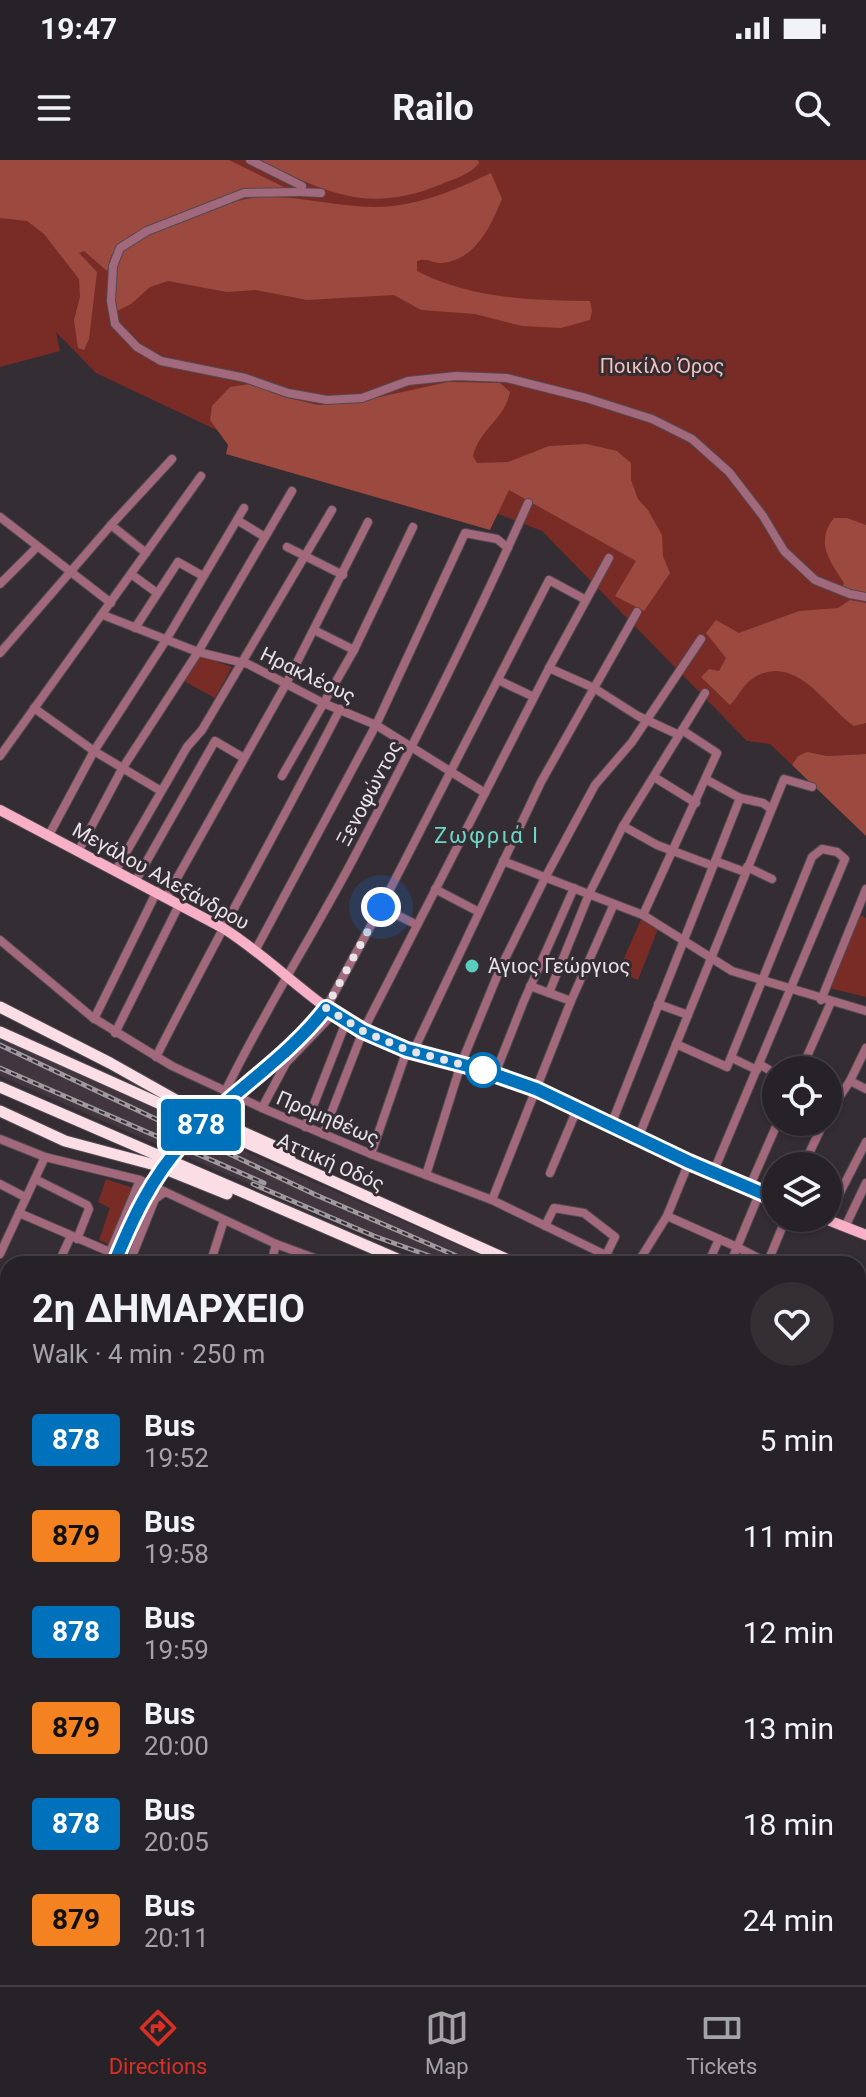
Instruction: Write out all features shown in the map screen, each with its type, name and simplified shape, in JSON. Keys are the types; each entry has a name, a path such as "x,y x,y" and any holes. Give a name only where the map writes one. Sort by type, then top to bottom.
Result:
{"highway":[{"path":"0,1007 190,1108 276,1147 303,1170"},
{"name":"Αττική Οδός","path":"0,1032 499,1256"},
{"path":"0,1087 390,1256"},
{"path":"0,1111 65,1141 155,1165 255,1205 337,1233"}],"main road":[{"name":"Μεγάλου Αλεξάνδρου","path":"0,810 162,893 223,928 256,949 330,1011 363,1031 410,1051 495,1074 536,1089 762,1193"},
{"path":"117,1256 146,1193 170,1158 255,1076 330,1011"},
{"path":"842,1226 866,1235"}],"street":[{"path":"250,160 302,186 300,192"},
{"path":"321,193 244,193 147,231 120,248 113,266 111,301 115,324 137,347 161,361 245,378 288,393 327,400 362,398 408,381 456,376 507,378 652,419 692,439 729,472 763,516 784,551 815,580 866,597"},
{"path":"0,653 172,459"},
{"path":"0,756 201,476"},
{"path":"79,850 122,769 198,652 292,491"},
{"name":"Ξενοφώντος","path":"225,1092 259,1024 289,976 412,746 477,619 528,503"},
{"path":"49,835 94,751 166,640 244,508"},
{"path":"116,870 187,747 202,730 332,510"},
{"path":"0,517 111,603"},
{"path":"237,520 265,537"},
{"path":"94,1019 162,893 286,684 368,522"},
{"path":"111,525 146,553"},
{"path":"282,776 354,650 413,527"},
{"path":"256,949 376,725 465,533 479,533 497,539 508,548"},
{"path":"0,584 37,547"},
{"path":"287,547 343,575"},
{"path":"323,1134 363,1031 549,668 609,558"},
{"path":"135,628 178,562 203,576"},
{"path":"131,574 157,593"},
{"path":"262,1108 286,1063 330,1011 549,580 586,600"},
{"path":"371,1154 410,1051 541,782 637,612"},
{"name":"Ηρακλέους","path":"103,615 198,652 240,662 376,725 485,793"},
{"path":"314,630 354,650"},
{"path":"426,1175 461,1064 500,969 545,878 595,785 632,742 701,639"},
{"path":"549,668 594,688 646,720 680,733 717,753 643,915"},
{"path":"498,680 534,697"},
{"path":"549,993 589,894 623,826 705,693"},
{"path":"34,708 94,751 161,791"},
{"path":"156,1057 223,928 273,841 340,709"},
{"path":"136,880 215,741 244,758"},
{"path":"654,777 696,803"},
{"path":"638,1138 784,779 812,787"},
{"path":"707,780 740,798 752,799 771,809"},
{"path":"611,1125 740,798"},
{"path":"623,826 674,851 714,864 746,869 772,879"},
{"path":"713,1173 845,859 837,852 822,849 812,857 729,1062"},
{"path":"503,861 643,915 732,971 866,1011"},
{"path":"495,1074 574,888"},
{"path":"435,889 479,912"},
{"path":"806,1056 862,912 866,889"},
{"path":"115,1033 180,903"},
{"path":"492,1200 571,1001 614,904"},
{"path":"381,907 417,925"},
{"name":"Προμηθέως","path":"0,940 94,1019 156,1057 305,1127 492,1200 606,1255"},
{"path":"530,986 571,1001"},
{"path":"658,1004 688,1015"},
{"path":"305,1127 346,1022"},
{"path":"676,1044 729,1062 762,1069"},
{"path":"842,1093 866,1048"},
{"path":"850,1081 866,1089"},
{"path":"550,1173 578,1107"},
{"path":"733,1256 773,1136"},
{"path":"0,1139 45,1157 140,1180 308,1256"},
{"path":"842,1188 866,1142"},
{"path":"0,1254 45,1157"},
{"path":"642,1256 667,1216 689,1162"},
{"path":"35,1179 87,1205 89,1209 63,1256"},
{"path":"19,1213 110,1252 140,1180"},
{"path":"845,1227 866,1183"},
{"path":"0,1184 25,1197"},
{"path":"135,1256 155,1199 165,1192"},
{"path":"545,1226 554,1208 584,1213 615,1237 606,1255"},
{"path":"667,1216 753,1256"},
{"path":"213,1256 224,1220"},
{"path":"771,1256 781,1232"},
{"path":"712,1256 719,1239"},
{"path":"273,1256 276,1244"}],"shaded area":[{"path":"0,160 229,160 288,189 243,191 143,230 122,242 111,256 107,271 84,251 79,253 97,272 89,339 84,350 78,348 74,320 80,297 79,279 44,234 27,221 0,218"},
{"path":"259,160 478,160 479,163 462,176 415,193 369,198 326,190"},
{"path":"491,173 502,199 481,240 454,260 442,263 417,261 417,271 480,293 590,301 590,320 561,328 522,326 475,314 421,310 394,295 307,300 256,290 227,292 168,281 150,287 131,304 117,311 116,272 124,251 147,235 187,218 259,197 393,206 431,198"},
{"path":"448,382 500,383 510,392 503,409 476,446 473,456 477,463 508,462 549,446 587,444 617,451 631,463 631,480 638,499 662,535 663,556 670,573 644,611 615,596 636,561 509,490 490,530 226,454 228,445 210,420 212,406 230,387 250,384 318,405 352,403"},
{"path":"834,518 847,518 866,525 866,594 842,588 844,583 830,560 825,536"},
{"path":"850,600 866,603 866,723 854,726 809,685 784,672 770,671 755,677 730,705 701,677 709,669 719,671 726,658 706,633 716,620 739,633 799,611 838,608"},
{"path":"807,752 827,756 866,754 866,836 792,765 798,756"},
{"path":"0,1037 192,1126 170,1150 0,1076"},
{"path":"202,1131 483,1256 418,1256 182,1155"}],"green space":[{"name":"Ποικίλο Όρος","path":"0,160 866,160 866,754 827,756 807,753 798,756 792,765 770,744 747,741 542,531 445,493 244,443 96,373 56,332 60,351 0,367"},
{"path":"198,655 232,667 215,698 182,680"},
{"path":"643,915 659,926 638,980 618,972"},
{"path":"860,915 866,918 866,997 829,988"},
{"path":"106,1179 133,1188 108,1244 99,1240 110,1208 98,1202"}],"railway":[{"path":"0,1045 316,1195 457,1256"},
{"path":"0,1068 264,1183"},
{"path":"253,1184 374,1236 430,1256"}],"bus line":[{"name":"878","path":"118,1256 146,1193 170,1158 299,1038 326,1008 363,1031 407,1050 479,1069 536,1089 762,1193"}],"place":[{"name":"Άγιος Γεώργιος","path":"472,966"}],"district":[{"name":"Ζωφριά Ι","path":"487,835"}],"route":[{"path":"381,907 326,1008 363,1031 407,1050 483,1070"}]}
